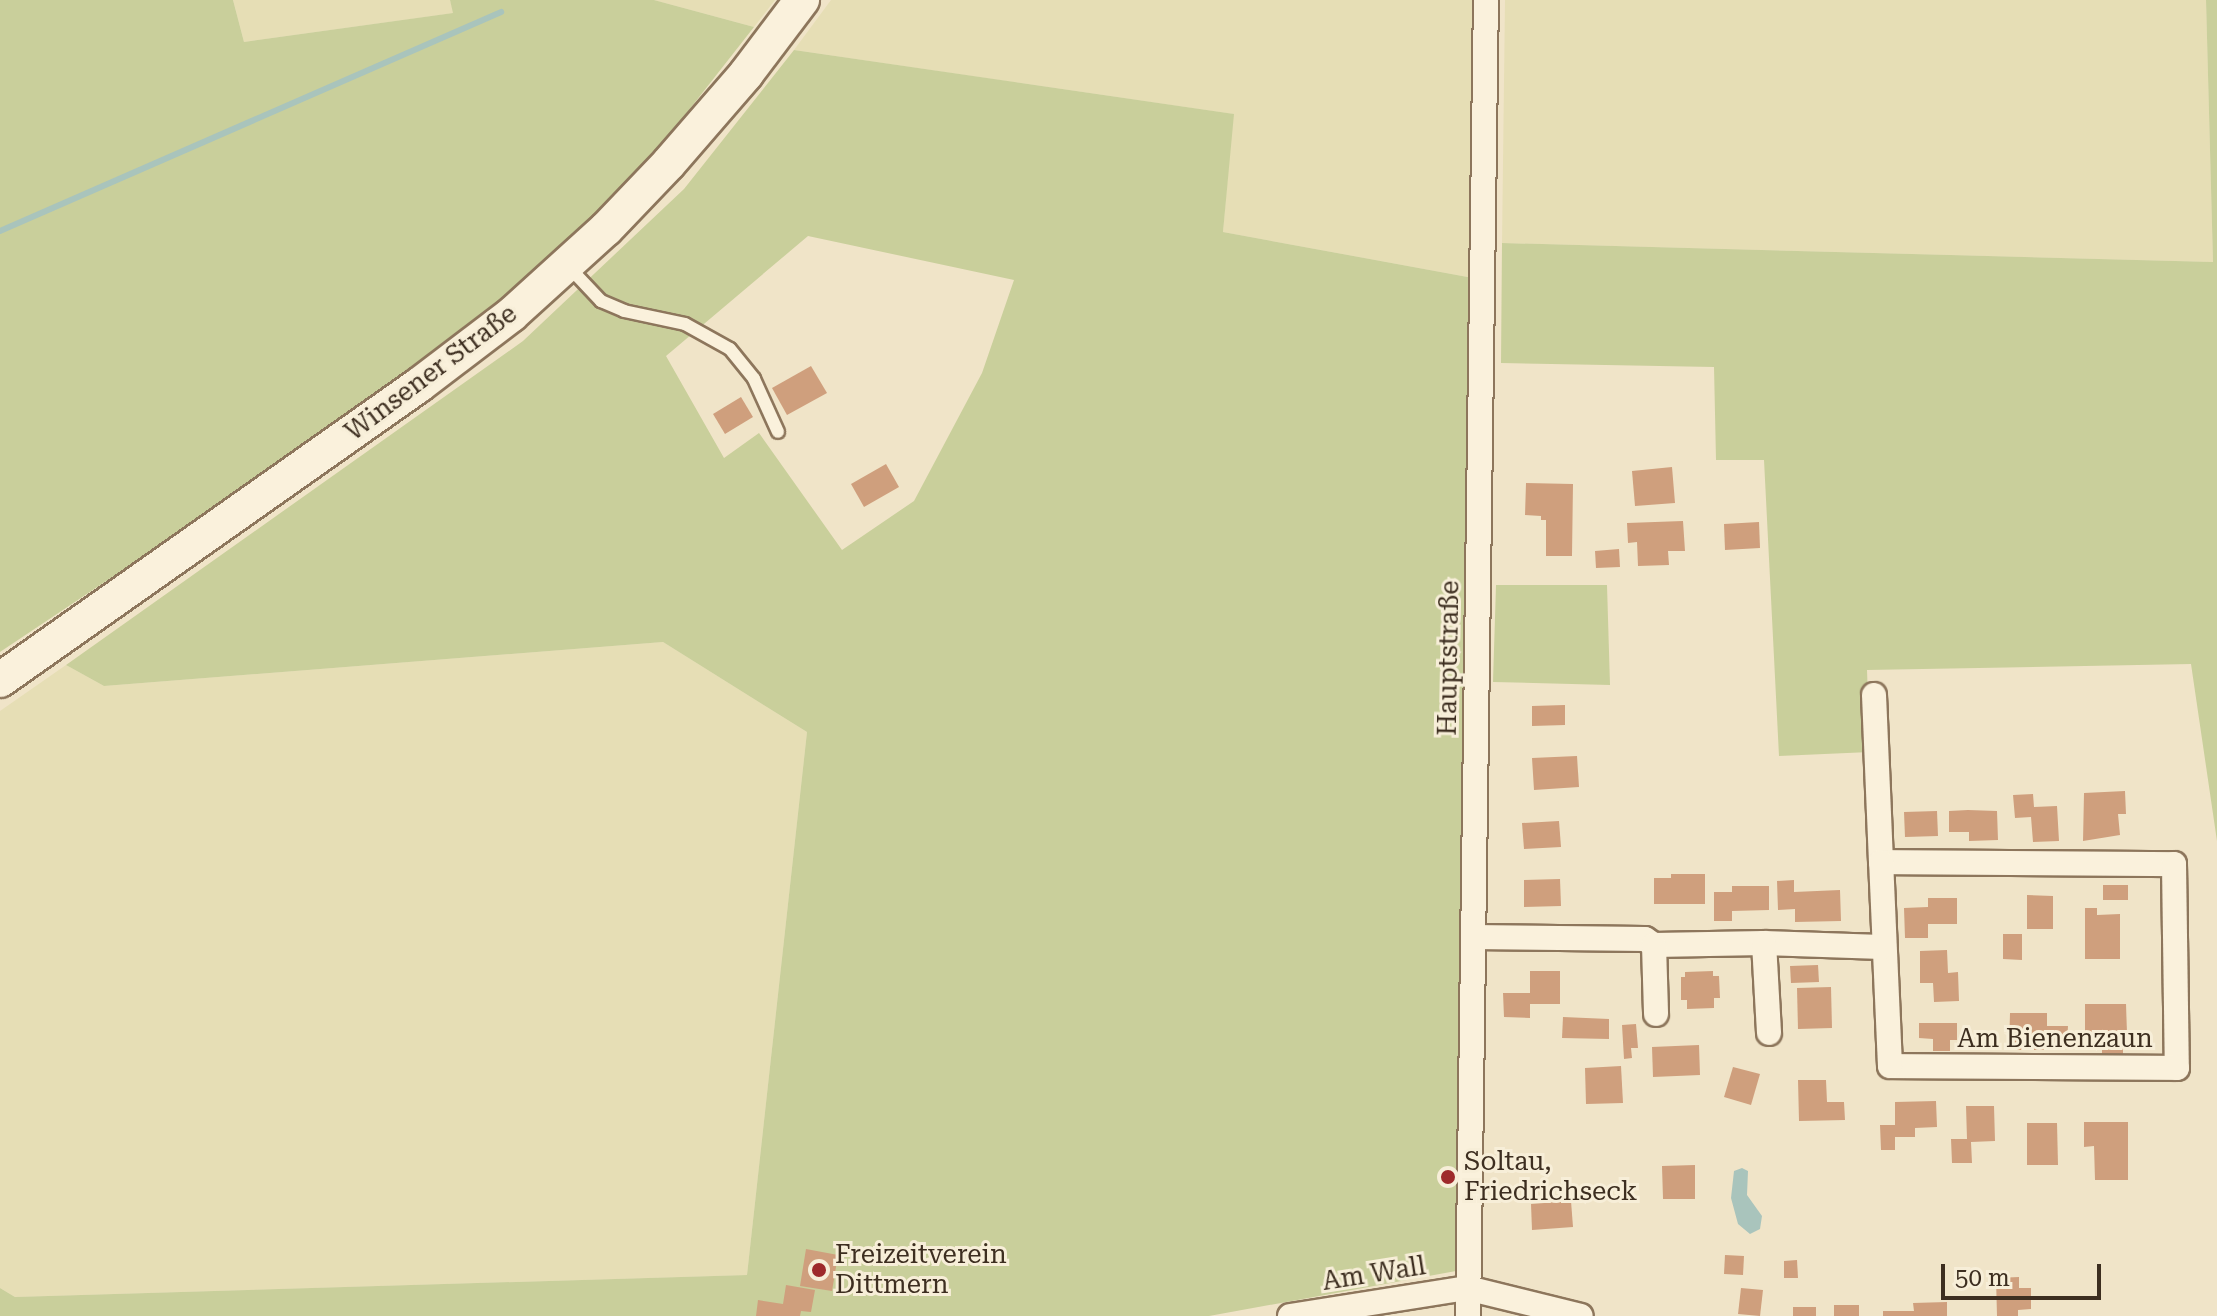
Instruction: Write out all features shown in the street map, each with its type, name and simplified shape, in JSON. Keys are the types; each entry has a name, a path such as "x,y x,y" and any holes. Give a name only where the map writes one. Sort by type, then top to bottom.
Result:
{"main road":[{"name":"Winsener Straße","path":"0,680 419,385 567,265 669,163 746,74 802,0"}],"street":[{"name":"Hauptstraße","path":"1468,1316 1486,0"},
{"name":"Am Bienenzaun","path":"1874,695 1882,947 1890,1066 2177,1068 2174,864 1881,862"},
{"path":"1473,937 1645,939 1654,945 1764,943 1882,947"},
{"path":"1764,943 1769,1033"},
{"path":"1654,945 1656,1014"},
{"path":"1467,1288 1581,1316"},
{"name":"Am Wall","path":"1290,1316 1467,1288"}],"lane":[{"path":"567,265 601,301 624,311 685,324 730,349 754,379 778,432"}],"shaded area":[{"path":"233,0 450,0 454,13 244,42"},
{"path":"654,0 775,0 754,27"},
{"path":"831,0 1476,0 1473,278 1223,232 1233,114 794,50"},
{"path":"1505,0 2206,0 2213,262 1502,243"},
{"path":"663,642 807,732 747,1275 15,1297 0,1288 0,711 66,665 104,686"}],"green space":[{"path":"0,0 233,0 244,42 453,13 450,0 654,0 754,27 645,166 551,264 389,392 0,652"},
{"path":"2206,0 2217,0 2217,841 2191,664 1867,670 1870,752 1779,756 1764,460 1716,460 1714,367 1501,363 1502,243 2213,262"},
{"path":"794,50 1234,114 1223,232 1473,278 1456,1271 1209,1316 0,1316 0,1288 15,1297 747,1275 807,732 663,642 104,686 66,665 523,341 684,189","holes":["808,236 1014,280 982,373 914,501 842,550 759,433 724,458 666,356"]},
{"path":"1496,585 1607,585 1610,685 1493,682"}],"water":[{"path":"1742,1168 1748,1171 1747,1195 1762,1216 1760,1229 1750,1234 1738,1224 1731,1198 1734,1171"}],"building":[{"path":"811,366 827,393 787,415 772,388"},
{"path":"741,397 753,417 725,434 713,414"},
{"path":"886,464 899,487 864,507 851,484"},
{"path":"1672,467 1675,503 1635,506 1632,471"},
{"path":"1526,483 1573,484 1572,556 1546,556 1546,520 1541,520 1541,516 1525,515"},
{"path":"1683,521 1685,551 1668,551 1669,565 1638,566 1637,542 1628,543 1627,523"},
{"path":"1759,522 1760,548 1725,550 1724,524"},
{"path":"1619,549 1620,567 1596,568 1595,551"},
{"path":"1565,705 1565,725 1532,726 1532,706"},
{"path":"1577,756 1579,787 1534,790 1532,758"},
{"path":"2125,791 2126,814 2118,814 2120,835 2083,841 2084,793"},
{"path":"2033,794 2034,807 2057,806 2059,841 2033,842 2031,817 2015,818 2013,795"},
{"path":"1937,811 1938,836 1905,837 1904,812"},
{"path":"1949,811 1997,811 1998,840 1969,841 1969,832 1949,832"},
{"path":"1559,821 1561,847 1524,849 1522,823"},
{"path":"1671,874 1705,874 1705,904 1654,904 1654,878 1671,878"},
{"path":"1560,879 1561,906 1524,907 1524,880"},
{"path":"1794,880 1794,892 1840,890 1841,921 1795,922 1795,909 1778,910 1777,881"},
{"path":"2103,885 2128,885 2128,900 2103,900"},
{"path":"1732,886 1769,886 1769,910 1732,911 1732,921 1714,921 1714,892 1732,892"},
{"path":"2027,895 2053,896 2053,929 2027,929"},
{"path":"1928,898 1957,898 1957,924 1928,924 1928,938 1905,938 1904,908 1928,907"},
{"path":"2085,908 2097,908 2097,915 2120,914 2120,959 2085,959"},
{"path":"2003,934 2022,934 2022,960 2003,959"},
{"path":"1947,950 1948,973 1958,972 1959,1001 1934,1002 1933,983 1920,983 1920,951"},
{"path":"1818,965 1819,982 1791,983 1790,966"},
{"path":"1530,971 1560,971 1560,1004 1530,1004 1530,1018 1504,1017 1503,993 1530,993"},
{"path":"1713,971 1713,976 1719,976 1720,998 1714,998 1714,1008 1687,1009 1687,1000 1681,1000 1681,977 1685,977 1685,972"},
{"path":"1831,987 1832,1028 1798,1029 1797,988"},
{"path":"2085,1004 2126,1004 2127,1033 2085,1034"},
{"path":"2010,1013 2047,1013 2047,1026 2068,1026 2067,1043 2048,1043 2048,1050 2009,1050"},
{"path":"1563,1017 1609,1019 1609,1039 1562,1038"},
{"path":"1919,1023 1957,1023 1957,1040 1950,1040 1950,1051 1933,1051 1933,1039 1919,1038"},
{"path":"1636,1024 1638,1048 1631,1048 1632,1058 1624,1059 1622,1025"},
{"path":"2102,1043 2123,1043 2123,1063 2102,1063"},
{"path":"1699,1045 1700,1075 1653,1077 1652,1047"},
{"path":"1621,1066 1623,1103 1586,1104 1585,1068"},
{"path":"1733,1067 1760,1074 1751,1105 1724,1097"},
{"path":"1798,1080 1826,1080 1827,1102 1844,1102 1845,1120 1799,1121"},
{"path":"1936,1101 1937,1127 1915,1128 1915,1137 1895,1137 1895,1150 1881,1150 1880,1125 1895,1125 1895,1102"},
{"path":"1966,1106 1994,1106 1995,1141 1971,1142 1972,1163 1952,1163 1951,1139 1967,1139"},
{"path":"2084,1122 2128,1122 2128,1180 2095,1180 2094,1146 2084,1147"},
{"path":"2027,1123 2057,1123 2058,1165 2027,1165"},
{"path":"1695,1165 1695,1199 1663,1199 1662,1166"},
{"path":"1571,1201 1573,1227 1532,1230 1531,1204"},
{"name":"Freizeitverein Dittmern","path":"806,1249 838,1255 832,1291 800,1286"},
{"path":"1725,1255 1744,1256 1743,1275 1724,1274"},
{"path":"1797,1260 1798,1278 1784,1278 1784,1261"},
{"path":"2019,1277 2019,1288 2031,1288 2031,1309 2018,1310 2018,1316 1997,1316 1996,1278"},
{"path":"786,1285 815,1290 811,1312 801,1311 800,1316 756,1316 758,1300 783,1304"},
{"path":"1741,1288 1763,1290 1760,1316 1738,1314"},
{"path":"1947,1302 1947,1316 1883,1316 1883,1311 1914,1311 1913,1303"},
{"path":"1834,1305 1859,1305 1859,1316 1834,1316"},
{"path":"1793,1307 1816,1307 1816,1316 1793,1316"}],"waterway":[{"path":"0,231 501,12"}],"place":[{"name":"Soltau, Friedrichseck","path":"1448,1177"},
{"name":"Freizeitverein Dittmern","path":"819,1270"}]}
